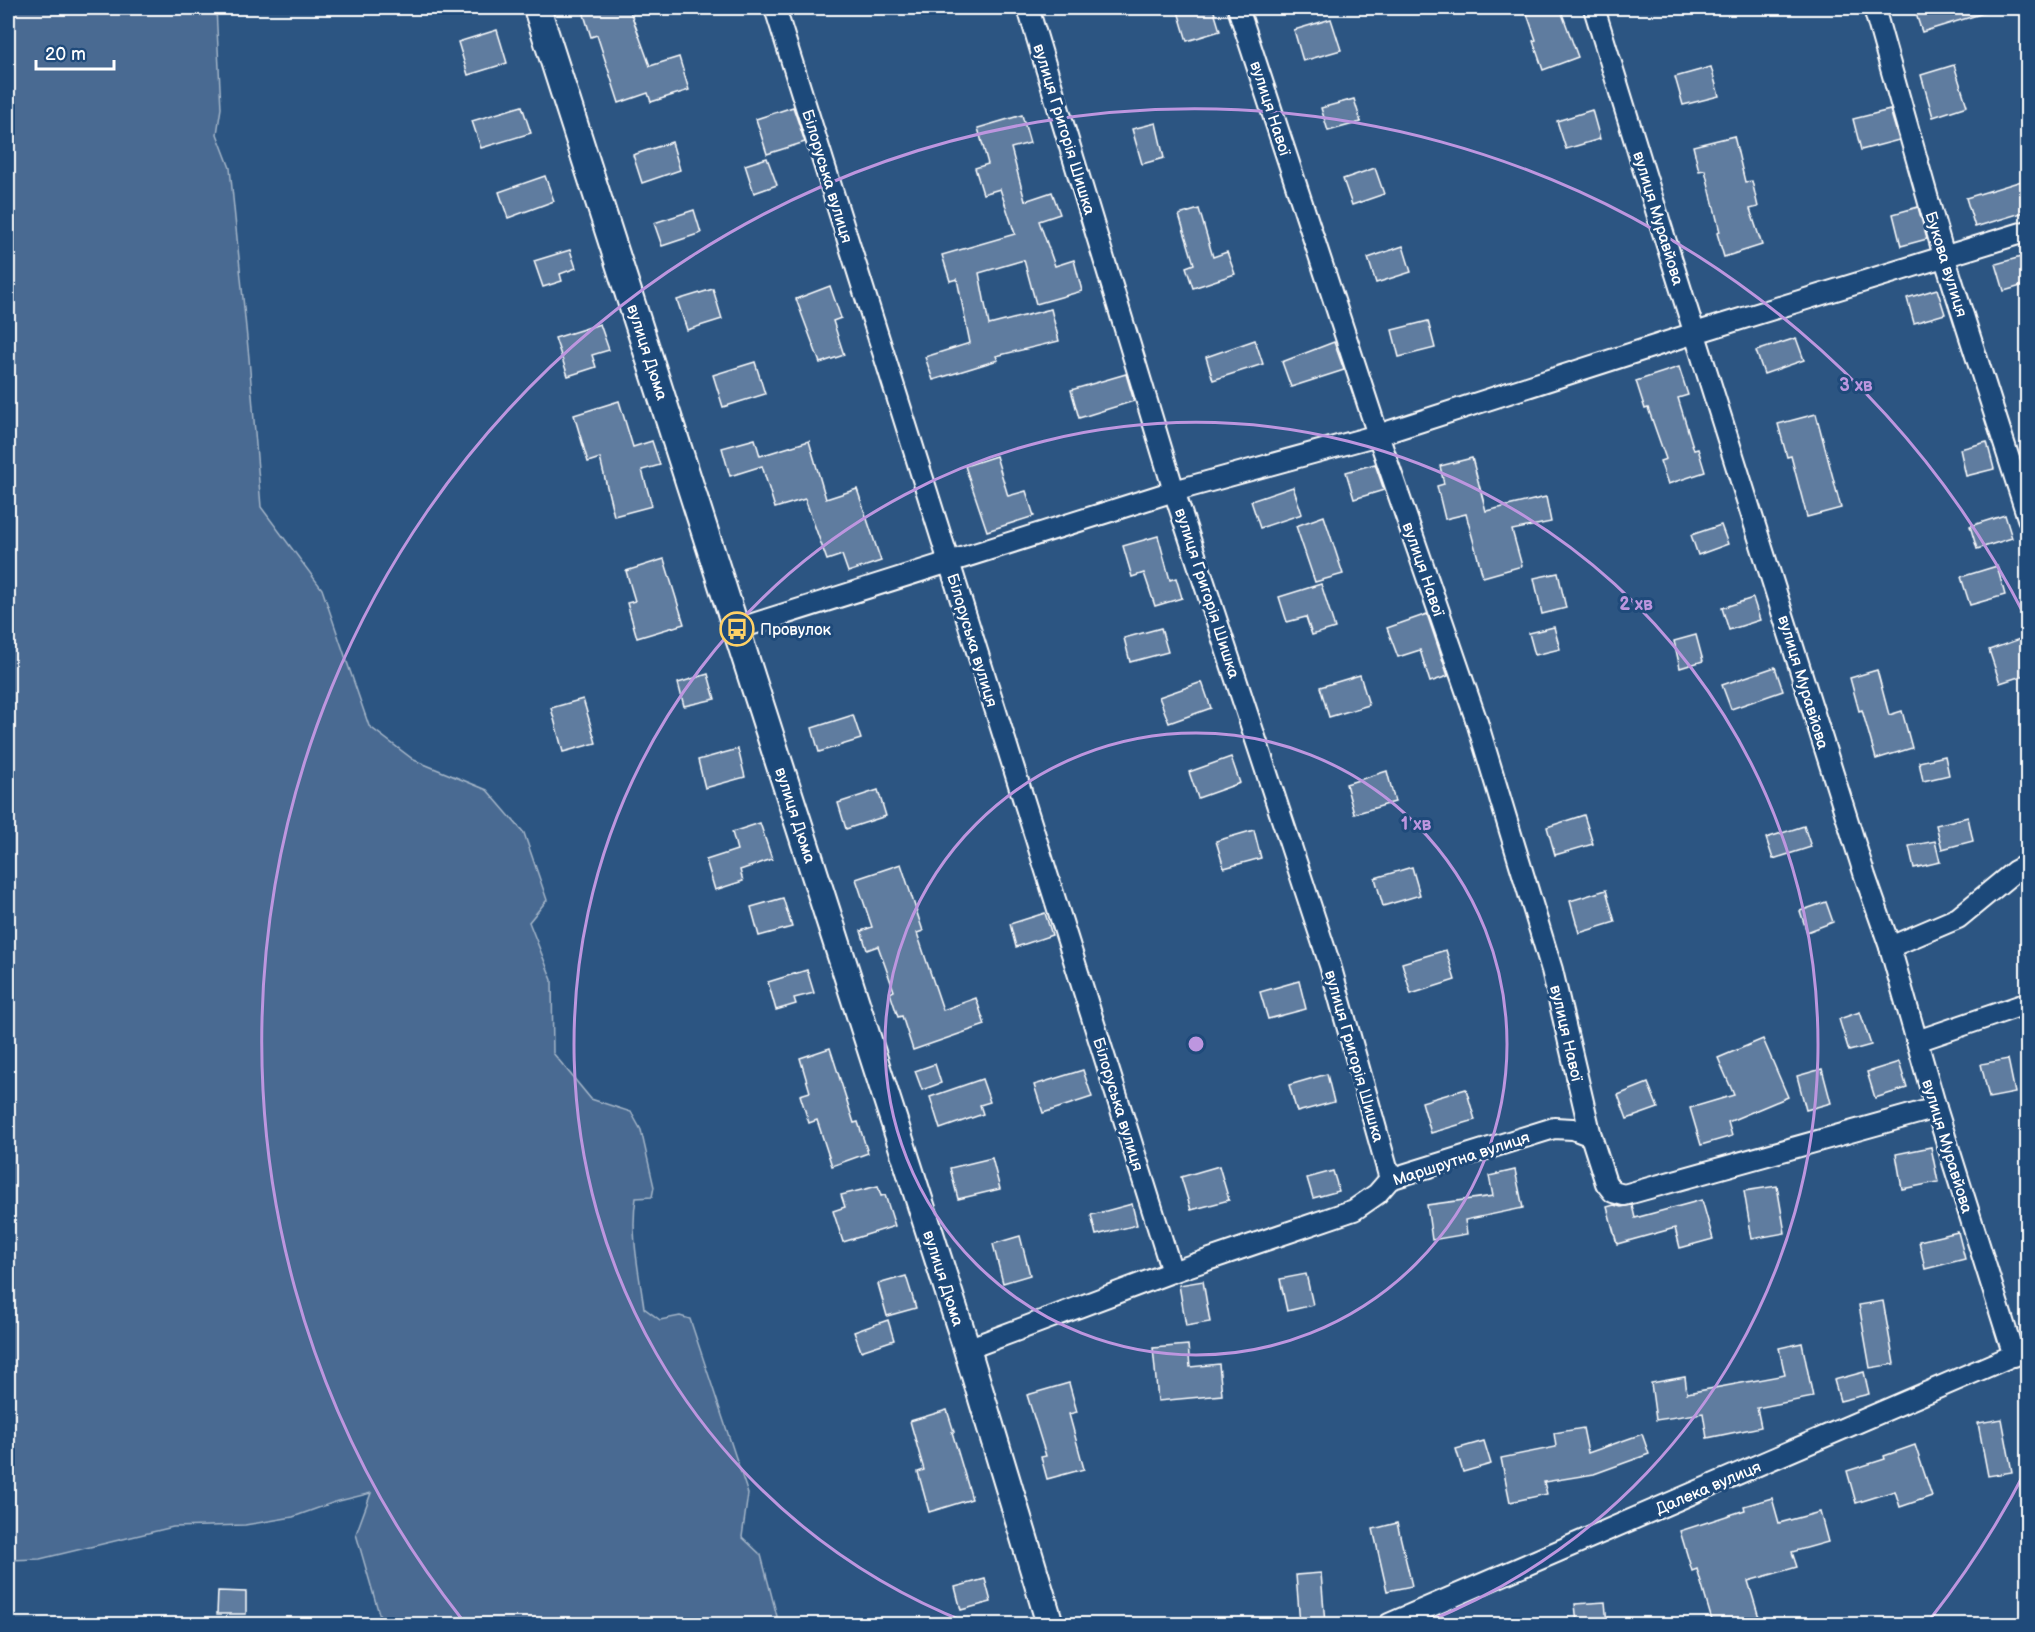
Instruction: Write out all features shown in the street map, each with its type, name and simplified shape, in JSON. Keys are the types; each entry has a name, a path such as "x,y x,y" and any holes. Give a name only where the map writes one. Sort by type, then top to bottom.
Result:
{"street":[{"name":"вулиця Дюма","path":"537,8 967,1349 1050,1624"},
{"name":"Білоруська вулиця","path":"775,8 1172,1272"},
{"name":"вулиця Григорія Шишка","path":"1028,8 1174,491 1330,965 1390,1179"},
{"name":"вулиця Навої","path":"1238,8 1378,435 1481,733 1552,970 1591,1136"},
{"name":"вулиця Муравйова","path":"1594,8 1865,876 1890,947 1936,1108 2021,1353"},
{"name":"Букова вулиця","path":"1874,8 1944,256 2028,518"},
{"path":"737,629 1174,491 1378,435 1695,333 2028,231"},
{"path":"1890,947 1958,918 2015,871 2028,864"},
{"path":"1917,1041 2028,1003"},
{"path":"1591,1136 1606,1183 1613,1192 1624,1195 1936,1108"},
{"name":"Маршрутна вулиця","path":"967,1349 1172,1272 1354,1210 1377,1194 1390,1179 1554,1128 1573,1128 1591,1136"},
{"name":"Далека вулиця","path":"1389,1624 2021,1353"}],"shaded area":[{"path":"8,8 216,8 221,108 217,134 230,168 261,507 322,589 369,726 414,760 487,790 524,833 547,900 529,922 552,980 553,1053 591,1099 631,1112 641,1130 654,1187 652,1197 636,1198 634,1212 636,1253 644,1308 660,1320 680,1316 690,1319 748,1494 742,1537 761,1555 779,1624 382,1624 356,1534 371,1493 335,1502 293,1517 245,1525 173,1527 40,1559 8,1560"}],"building":[{"path":"582,8 629,8 650,66 679,57 689,90 651,102 648,93 619,103 597,35 591,37"},
{"path":"1177,8 1213,8 1220,31 1187,41"},
{"path":"1525,8 1560,8 1578,57 1543,70"},
{"path":"1914,8 1984,8 1984,13 1922,32"},
{"path":"1331,19 1341,50 1303,61 1294,30"},
{"path":"497,30 507,63 468,75 458,42"},
{"path":"1954,65 1967,106 1933,117 1921,75"},
{"path":"1711,67 1719,96 1683,105 1675,77"},
{"path":"1354,99 1361,122 1328,131 1321,108"},
{"path":"522,106 531,133 481,148 472,121"},
{"path":"793,107 805,142 767,154 756,119"},
{"path":"1592,110 1600,139 1566,149 1557,121"},
{"path":"1890,110 1899,140 1861,150 1853,119"},
{"path":"1022,115 1030,143 1011,148 1025,201 1052,192 1060,214 1039,221 1055,266 1074,260 1082,291 1036,304 1024,260 979,273 989,325 1051,309 1059,341 996,356 998,360 933,380 925,357 970,343 957,279 950,281 942,255 1015,234 1000,189 983,194 975,168 988,164 978,128"},
{"path":"1156,123 1164,158 1142,164 1132,129"},
{"path":"1734,136 1745,182 1752,181 1758,207 1750,209 1762,245 1724,257 1705,170 1699,171 1693,146"},
{"path":"672,142 680,170 642,183 633,155"},
{"path":"767,158 777,185 754,193 745,165"},
{"path":"1375,168 1384,194 1352,205 1343,179"},
{"path":"545,176 554,201 508,218 499,192"},
{"path":"2028,179 2028,211 1975,227 1966,198"},
{"path":"1918,207 1927,239 1901,246 1893,214"},
{"path":"1199,209 1213,257 1227,252 1235,274 1193,288 1186,267 1194,264 1179,215"},
{"path":"694,210 701,233 662,246 654,223"},
{"path":"1403,246 1411,272 1376,283 1368,258"},
{"path":"570,250 576,268 560,274 562,281 543,287 534,261"},
{"path":"2028,255 2028,284 2004,291 1996,264"},
{"path":"830,286 841,318 833,321 844,355 820,363 796,299"},
{"path":"713,289 722,319 687,330 677,300"},
{"path":"1937,289 1945,314 1914,323 1907,298"},
{"path":"1428,321 1435,348 1399,357 1392,330"},
{"path":"600,324 609,350 592,355 596,367 568,376 555,338"},
{"path":"1796,338 1804,360 1764,374 1756,351"},
{"path":"1255,340 1263,364 1213,380 1206,357"},
{"path":"1334,342 1344,370 1291,387 1282,362"},
{"path":"755,362 765,394 723,407 713,375"},
{"path":"1679,367 1688,395 1678,398 1694,450 1698,449 1705,472 1668,484 1660,461 1666,459 1636,381"},
{"path":"1126,374 1134,401 1079,418 1071,390"},
{"path":"619,401 633,447 652,441 660,465 642,470 652,506 614,516 600,458 588,462 574,415"},
{"path":"1816,414 1841,508 1807,517 1791,456 1787,457 1778,424"},
{"path":"755,439 760,456 809,441 826,499 857,489 881,561 848,572 842,555 827,560 805,499 775,508 762,466 730,476 722,448"},
{"path":"1987,442 1994,469 1966,476 1960,449"},
{"path":"996,456 1008,496 1026,491 1034,516 987,531 965,466"},
{"path":"1472,458 1486,511 1546,497 1551,522 1512,530 1522,566 1483,577 1466,514 1445,519 1437,486 1444,484 1440,466"},
{"path":"1375,464 1384,490 1354,499 1346,472"},
{"path":"1293,487 1302,514 1260,528 1251,501"},
{"path":"2005,515 2012,538 1977,549 1970,526"},
{"path":"1324,516 1343,574 1315,582 1296,526"},
{"path":"1721,525 1728,544 1698,555 1691,535"},
{"path":"1158,536 1170,580 1176,578 1182,598 1155,606 1144,573 1132,577 1123,546"},
{"path":"664,559 684,624 637,638 627,603 635,601 626,571"},
{"path":"1997,566 2005,595 1970,605 1961,577"},
{"path":"1558,573 1566,608 1542,614 1534,578"},
{"path":"1321,584 1335,628 1312,635 1306,617 1287,622 1279,597"},
{"path":"1753,598 1760,620 1729,630 1722,608"},
{"path":"1427,614 1448,676 1430,682 1420,650 1398,657 1387,628"},
{"path":"1554,627 1560,649 1535,655 1529,633"},
{"path":"1161,628 1168,652 1130,662 1124,638"},
{"path":"1696,635 1703,661 1680,668 1674,641"},
{"path":"2028,636 2028,674 2000,683 1989,650"},
{"path":"1775,667 1783,691 1731,709 1722,685"},
{"path":"1877,670 1889,715 1902,711 1912,748 1876,759 1850,678"},
{"path":"708,674 715,699 684,706 678,683"},
{"path":"1360,675 1369,705 1329,717 1320,687"},
{"path":"1202,682 1211,708 1169,723 1159,697"},
{"path":"583,699 596,743 563,752 551,708"},
{"path":"853,715 861,739 819,752 812,728"},
{"path":"738,749 745,777 705,788 698,760"},
{"path":"1945,756 1949,775 1923,781 1919,762"},
{"path":"1231,757 1240,783 1198,798 1189,772"},
{"path":"1387,771 1395,802 1354,814 1346,784"},
{"path":"878,790 886,816 846,829 838,803"},
{"path":"1584,815 1593,844 1555,855 1547,827"},
{"path":"1968,817 1973,841 1942,849 1936,825"},
{"path":"760,823 772,859 740,870 743,881 715,890 706,860 737,850 732,832"},
{"path":"1804,826 1811,847 1773,859 1766,838"},
{"path":"1254,830 1261,858 1224,868 1216,841"},
{"path":"1935,841 1940,862 1914,868 1909,846"},
{"path":"901,864 923,931 917,933 943,1010 976,998 985,1025 913,1050 902,1016 898,1017 890,993 894,991 878,946 867,950 861,931 872,927 856,879"},
{"path":"1412,867 1420,895 1383,906 1375,878"},
{"path":"1606,890 1615,922 1579,933 1570,901"},
{"path":"783,898 792,927 759,936 751,907"},
{"path":"1826,902 1833,922 1807,932 1800,911"},
{"path":"1045,913 1052,935 1016,947 1010,924"},
{"path":"1446,950 1455,980 1411,994 1402,963"},
{"path":"807,970 814,993 794,998 796,1004 776,1010 768,982"},
{"path":"1299,981 1306,1009 1268,1019 1260,992"},
{"path":"1860,1012 1871,1045 1849,1051 1839,1019"},
{"path":"1763,1039 1788,1097 1728,1122 1732,1136 1701,1145 1690,1108 1734,1095 1718,1058"},
{"path":"830,1048 854,1123 858,1122 868,1153 832,1166 817,1120 809,1123 800,1095 810,1092 800,1058"},
{"path":"2008,1059 2015,1093 1989,1098 1981,1064"},
{"path":"1899,1062 1907,1088 1875,1098 1867,1072"},
{"path":"935,1064 941,1083 922,1090 915,1071"},
{"path":"1822,1069 1831,1103 1806,1110 1797,1076"},
{"path":"1083,1070 1092,1097 1043,1113 1034,1085"},
{"path":"1327,1074 1334,1102 1297,1112 1289,1085"},
{"path":"982,1079 990,1102 980,1105 983,1114 940,1129 930,1097"},
{"path":"1648,1083 1658,1108 1627,1119 1618,1095"},
{"path":"1466,1089 1475,1120 1431,1133 1422,1102"},
{"path":"1931,1147 1938,1182 1902,1189 1896,1154"},
{"path":"992,1158 1000,1189 958,1199 950,1168"},
{"path":"1219,1166 1229,1200 1191,1210 1181,1177"},
{"path":"1515,1170 1523,1208 1465,1220 1467,1234 1432,1240 1427,1205 1493,1196 1489,1176"},
{"path":"1333,1171 1339,1191 1313,1198 1307,1178"},
{"path":"878,1186 881,1196 885,1195 895,1226 843,1242 833,1211 845,1207 841,1195"},
{"path":"1777,1186 1785,1233 1752,1239 1744,1191"},
{"path":"1702,1200 1713,1239 1680,1248 1675,1228 1617,1244 1607,1207 1632,1205 1635,1218"},
{"path":"1132,1204 1137,1225 1096,1235 1091,1215"},
{"path":"1958,1232 1965,1259 1925,1269 1919,1241"},
{"path":"1020,1236 1030,1275 1003,1283 993,1244"},
{"path":"1306,1274 1313,1305 1287,1311 1280,1279"},
{"path":"906,1276 916,1308 887,1316 878,1284"},
{"path":"1203,1281 1210,1322 1186,1326 1179,1285"},
{"path":"1883,1301 1894,1364 1870,1368 1859,1305"},
{"path":"888,1320 894,1340 861,1351 854,1332"},
{"path":"1802,1343 1813,1397 1757,1408 1761,1427 1707,1438 1703,1413 1656,1420 1651,1383 1685,1377 1687,1393 1785,1375 1779,1348"},
{"path":"1188,1345 1190,1367 1219,1364 1222,1395 1158,1401 1153,1348"},
{"path":"1864,1372 1869,1394 1840,1401 1834,1380"},
{"path":"1069,1383 1077,1412 1069,1414 1084,1469 1047,1479 1041,1457 1046,1456 1027,1395"},
{"path":"947,1410 972,1499 929,1512 918,1472 924,1470 910,1421"},
{"path":"2002,1419 2012,1472 1988,1476 1978,1423"},
{"path":"1583,1428 1588,1453 1642,1434 1649,1454 1594,1474 1544,1482 1547,1494 1510,1502 1501,1458 1556,1447 1554,1433"},
{"path":"1484,1441 1491,1464 1463,1472 1456,1449"},
{"path":"1915,1445 1932,1496 1900,1507 1895,1491 1856,1503 1847,1471 1885,1459 1884,1456"},
{"path":"1772,1498 1779,1523 1820,1512 1828,1542 1792,1552 1797,1567 1748,1581 1761,1624 1713,1624 1697,1569 1692,1571 1680,1531 1745,1510 1744,1506"},
{"path":"1397,1523 1412,1586 1387,1591 1373,1529"},
{"path":"1321,1573 1325,1624 1300,1624 1296,1575"},
{"path":"985,1579 991,1602 961,1610 955,1587"},
{"path":"218,1591 246,1592 246,1614 217,1614"},
{"path":"1605,1602 1607,1624 1577,1624 1575,1604"}],"place":[{"name":"Провулок","path":"737,629"}]}
